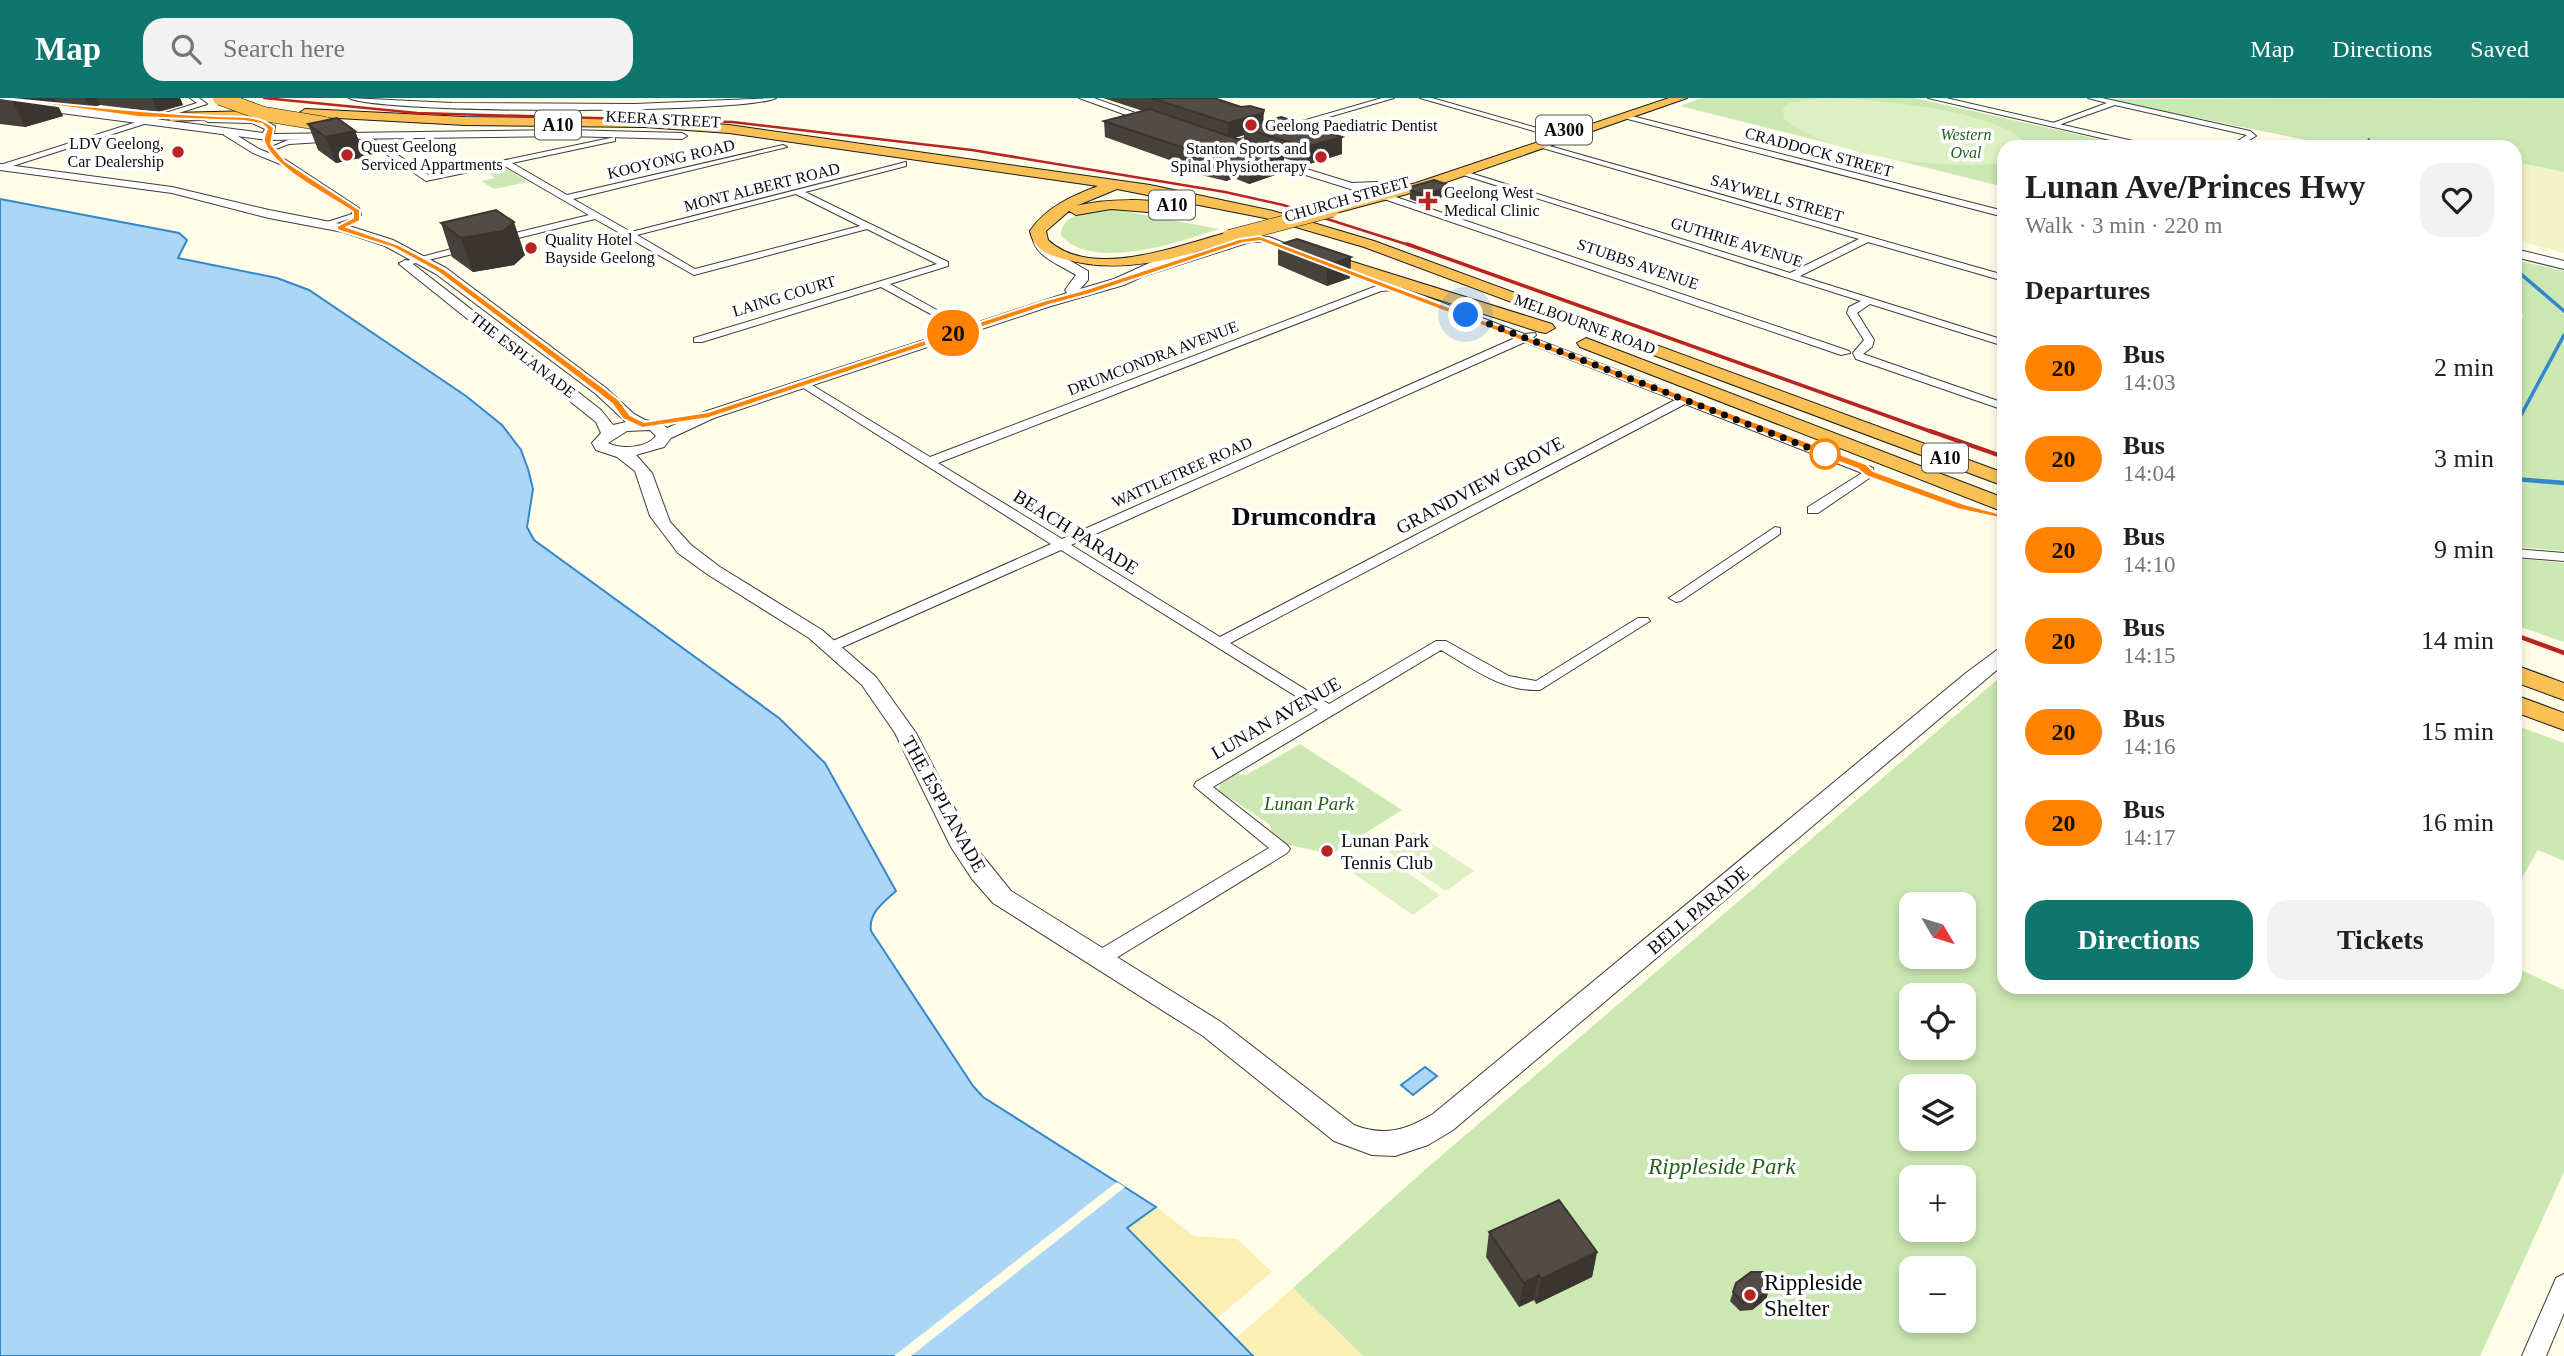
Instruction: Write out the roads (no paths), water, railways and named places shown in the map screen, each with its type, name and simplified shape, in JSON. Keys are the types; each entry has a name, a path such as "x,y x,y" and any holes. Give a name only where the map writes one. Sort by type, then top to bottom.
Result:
{"highway":[{"name":"A10","path":"220,98 255,111 398,130 589,130 682,135"},
{"name":"A10","path":"239,98 278,111 330,122 419,126 656,127 781,141"},
{"name":"CHURCH STREET","path":"1376,196 1402,184 1661,98"},
{"name":"CHURCH STREET","path":"1106,190 1058,222 1052,230 1054,238 1062,245 1098,255 1140,255 1225,236 1461,173 1681,98"},
{"path":"305,113 438,120 645,123 781,141"},
{"path":"167,117 254,115"},
{"name":"KEERA STREET","path":"682,135 781,141 1106,190"},
{"name":"KEERA STREET","path":"781,141 903,164 1037,184 1106,190"},
{"path":"1037,184 1060,190 1070,197 1069,201 1040,226 1037,235"},
{"path":"1053,215 1106,190"},
{"name":"MELBOURNE ROAD","path":"1106,190 1236,220 1344,250 1997,503"},
{"name":"MELBOURNE ROAD","path":"1106,190 1268,214 1369,244 1997,477"},
{"path":"1076,212 1094,207 1135,205 1236,220"},
{"name":"CHURCH STREET","path":"1037,235 1046,246 1065,255 1119,262 1157,259 1225,236"},
{"path":"1301,252 1546,328"},
{"path":"1119,262 1140,255"},
{"path":"1869,474 1961,507 1997,515"},
{"path":"2522,676 2564,692"},
{"path":"2522,706 2564,722"},
{"path":"2522,721 2564,736"}],"street":[{"path":"1,168 203,104 194,98"},
{"path":"353,98 425,105 600,106 738,105 774,98"},
{"path":"371,101 384,98"},
{"path":"524,105 551,98"},
{"path":"654,98 669,105 692,98"},
{"path":"1084,98 1168,127"},
{"path":"1218,143 1390,98"},
{"path":"1424,98 1554,134"},
{"path":"1933,98 2123,140"},
{"path":"2092,98 2250,133 2252,136 2246,140"},
{"path":"1,100 167,117 258,121 270,127 268,144 283,162"},
{"name":"KEERA STREET","path":"1,100 267,137 567,133 682,135"},
{"path":"2056,125 2115,103"},
{"name":"CRADDOCK STREET","path":"1627,116 1997,212"},
{"path":"1,168 175,193 328,228 356,220 356,211 283,162 256,151 228,133"},
{"path":"273,148 291,142 366,137 429,179 612,139"},
{"name":"KOOYONG ROAD","path":"565,198 781,141"},
{"path":"1218,143 1240,151"},
{"name":"SAYWELL STREET","path":"1542,145 1997,276"},
{"path":"1253,155 1324,179 1369,185 1402,184"},
{"path":"505,163 694,272 870,226"},
{"name":"MONT ALBERT ROAD","path":"628,235 903,164"},
{"name":"GUTHRIE AVENUE","path":"1461,173 1997,341"},
{"path":"1324,179 1332,185 1376,196"},
{"path":"799,192 870,226"},
{"name":"STUBBS AVENUE","path":"1376,196 1859,355"},
{"path":"492,241 595,216"},
{"name":"LAING COURT","path":"698,340 945,264 870,226"},
{"name":"THE ESPLANADE","path":"328,228 389,243 441,271 615,402 626,417 661,428 656,469 650,484"},
{"name":"THE ESPLANADE","path":"328,228 404,263 596,413 609,433 600,443 602,447 623,453 641,467 650,484 651,500 660,519 677,542 693,556 831,647 867,678 886,701 964,847 990,886 1002,897 1212,1029 1344,1133 1368,1144 1388,1145"},
{"path":"1037,235 1040,245 1047,252 1079,271 1095,278 1119,282 1198,246"},
{"path":"623,453 642,450 709,415 1251,238 1269,240 1390,288 1526,337 1862,467 1869,474 1814,510"},
{"path":"1792,276 1867,239"},
{"path":"404,263 481,244"},
{"path":"2522,255 2564,265"},
{"path":"1046,303 1095,278 1119,262"},
{"path":"1072,290 1083,278 1079,271"},
{"path":"881,283 966,329"},
{"name":"DRUMCONDRA AVENUE","path":"929,462 1380,288 1390,288"},
{"path":"1868,300 1853,309 1852,313 1869,340 1859,355 1997,404"},
{"name":"WATTLETREE ROAD","path":"831,647 1546,328"},
{"name":"BEACH PARADE","path":"803,384 1330,711"},
{"name":"GRANDVIEW GROVE","path":"1219,643 1684,400"},
{"path":"609,433 709,415"},
{"path":"1676,598 1775,531"},
{"path":"2522,554 2564,557"},
{"name":"LUNAN AVENUE","path":"1101,958 1281,849 1202,786 1441,644 1511,682 1533,687 1643,621"},
{"name":"BELL PARADE","path":"1388,1145 1416,1139 1443,1122 1493,1082 1997,656"},
{"path":"2534,1356 2564,1285"}],"water":[{"path":"0,199 179,233 187,240 178,258 277,278 309,290 466,396 502,425 521,450 528,469 533,489 527,527 534,540 779,718 825,763 896,891 874,913 871,931 973,1086 983,1097 1156,1207 1127,1228 1253,1356 0,1356"},
{"path":"1425,1067 1437,1076 1413,1095 1401,1085"}],"waterway":[{"path":"2522,275 2564,311"},
{"path":"2522,413 2564,335"},
{"path":"2522,480 2564,483"}],"railway":[{"path":"264,98 417,113 732,122 972,150 1225,192 1283,205 1412,246"},
{"path":"1407,244 1935,433"},
{"path":"1930,431 1997,455"},
{"path":"2522,638 2564,653"}],"place":[{"name":"Geelong Paediatric Dentist","path":"1251,125"},
{"name":"LDV Geelong, Car Dealership","path":"178,152"},
{"name":"Quest Geelong Serviced Appartments","path":"347,155"},
{"name":"Stanton Sports and Spinal Physiotherapy","path":"1321,157"},
{"name":"Geelong West Medical Clinic","path":"1428,201"},
{"name":"Quality Hotel Bayside Geelong","path":"531,248"},
{"name":"Lunan Park Tennis Club","path":"1327,851"},
{"name":"Rippleside Shelter","path":"1750,1295"}],"district":[{"name":"Drumcondra","path":"1304,516"}],"park label":[{"name":"Western Oval","path":"1966,143"},
{"name":"Lunan Park","path":"1309,803"},
{"name":"Rippleside Park","path":"1722,1166"}]}
